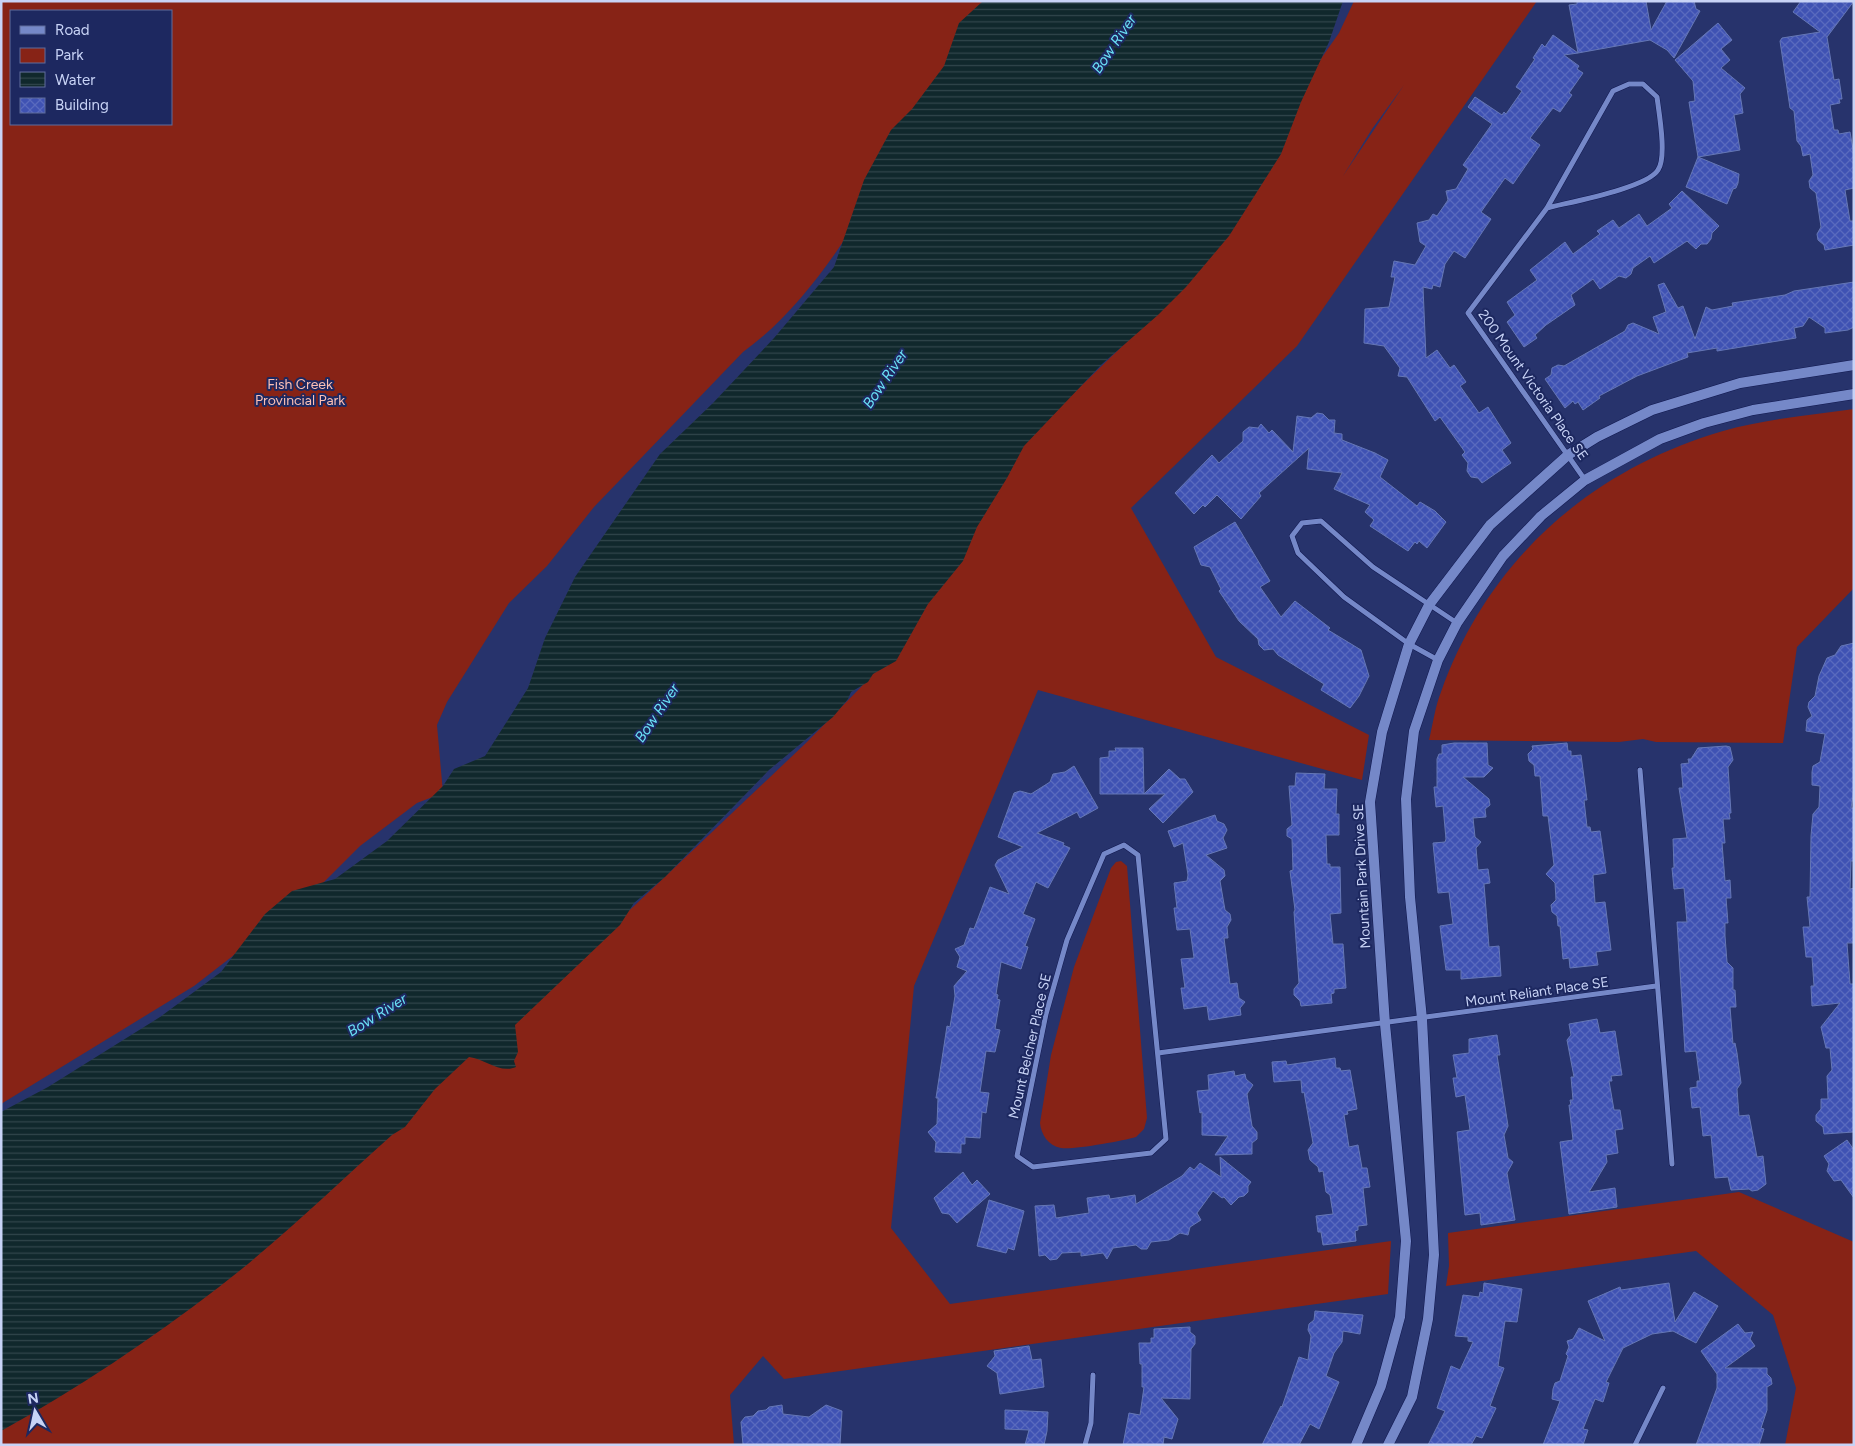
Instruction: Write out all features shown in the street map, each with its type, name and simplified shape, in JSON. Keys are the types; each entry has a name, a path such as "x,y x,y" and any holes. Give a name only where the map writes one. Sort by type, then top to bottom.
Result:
{"street":[{"name":"200 Mount Victoria Place SE","path":"1546,208 1642,183 1658,170 1662,155 1658,97 1643,84 1629,84 1613,91 1546,208 1468,313 1585,480"},
{"name":"Mountain Park Drive SE","path":"1356,1445 1381,1386 1400,1317 1406,1241 1385,1024 1370,802 1382,732 1410,644 1429,605 1490,525 1568,455 1597,437 1652,410 1696,396 1740,383 1854,365"},
{"path":"1388,1445 1412,1397 1428,1319 1434,1255 1422,1019 1410,897 1406,800 1414,732 1438,660 1457,623 1502,556 1541,516 1585,480 1660,439 1704,423 1753,410 1854,394"},
{"path":"1438,660 1410,644 1344,597 1298,553 1292,536 1302,523 1321,521 1373,567 1457,623"},
{"path":"1640,770 1656,986 1672,1164"},
{"name":"Mount Belcher Place SE","path":"1124,845 1138,855 1158,1053 1166,1139 1151,1153 1033,1167 1017,1156 1046,1014 1067,940 1104,854 1124,845"},
{"name":"Mount Reliant Place SE","path":"1385,1024 1656,986"},
{"path":"1158,1053 1385,1024"},
{"path":"1085,1445 1091,1422 1093,1375"},
{"path":"1635,1445 1662,1388"}],"green space":[{"name":"Fish Creek Provincial Park","path":"1,1 996,1 843,243 807,291 766,334 743,352 594,507 547,566 509,603 447,702 437,725 443,793 417,803 360,846 310,896 194,986 1,1104"},
{"path":"1354,1 1537,1 1297,346 1131,508 1216,657 1369,735 1362,780 1038,690 914,986 891,1228 950,1304 1391,1241 1388,1294 784,1379 763,1356 730,1395 734,1445 1,1445 1,1381 566,967 633,907 807,742 861,687 909,626 1029,436 1140,329 1294,97 1339,33","holes":["1404,85 1343,176 1372,129"]},
{"path":"1854,409 1854,588 1797,647 1783,743 1656,742 1643,739 1619,742 1429,740 1441,692 1461,644 1486,601 1516,562 1550,527 1588,496 1629,470 1675,448 1723,431 1772,420"},
{"path":"1121,861 1127,866 1147,1118 1144,1129 1136,1137 1086,1146 1056,1147 1046,1139 1040,1123 1051,1055 1074,967 1111,868 1116,862"},
{"path":"1739,1192 1854,1242 1854,1445 1785,1445 1796,1388 1773,1315 1696,1251 1446,1286 1449,1266 1448,1233"}],"water":[{"name":"Bow River","path":"983,1 1343,1 1329,42 1301,102 1281,154 1229,236 1186,287 1158,315 1102,364 1024,446 977,527 963,561 928,604 896,661 873,674 868,682 851,692 848,699 833,717 769,770 665,877 634,903 620,925 515,1025 518,1052 514,1061 516,1067 504,1069 469,1057 435,1089 405,1127 392,1135 286,1232 242,1269 167,1326 113,1363 1,1431 1,1112 48,1087 160,1017 221,972 265,914 292,891 335,879 387,841 443,786 454,769 485,756 528,688 545,638 575,577 660,454 713,403 774,338 834,267 864,180 891,130 912,109 944,66 959,23"}],"building":[{"path":"1577,1 1646,1 1651,30 1667,1 1694,1 1696,9 1700,11 1674,58 1667,50 1650,40 1578,53 1569,5 1577,4"},
{"path":"1801,1 1854,1 1827,37 1834,80 1839,79 1842,99 1839,99 1840,103 1830,105 1834,130 1838,130 1839,134 1850,132 1854,155 1854,188 1845,190 1850,221 1854,221 1854,245 1825,250 1824,245 1818,240 1817,234 1821,227 1816,193 1810,188 1809,181 1813,175 1810,154 1803,156 1801,146 1797,141 1794,111 1790,108 1780,41 1782,38 1820,32 1793,12"},
{"path":"1718,23 1732,40 1721,49 1730,60 1721,68 1745,88 1740,94 1743,113 1734,115 1740,150 1698,157 1689,102 1695,101 1693,81 1675,60"},
{"path":"1553,35 1578,53 1564,55 1579,66 1577,69 1583,73 1569,93 1572,95 1560,112 1553,108 1530,138 1540,145 1513,184 1505,178 1481,212 1491,219 1465,258 1454,251 1445,264 1440,287 1433,285 1432,289 1423,287 1426,358 1437,350 1450,368 1454,365 1466,382 1460,386 1479,413 1488,407 1511,443 1502,450 1511,463 1482,483 1478,478 1471,477 1467,471 1468,463 1462,455 1465,452 1440,417 1435,421 1407,377 1398,376 1400,368 1384,346 1364,343 1365,309 1389,307 1395,277 1391,277 1394,261 1415,265 1426,246 1420,242 1417,223 1429,220 1433,214 1437,216 1448,200 1446,191 1456,189 1468,169 1463,165 1492,124 1468,107 1475,97 1502,115 1504,112 1506,114 1522,91 1516,87 1535,59 1533,58 1542,44 1545,47"},
{"path":"1698,157 1739,174 1736,188 1733,189 1727,204 1686,187"},
{"path":"1682,191 1719,226 1712,233 1711,239 1707,244 1701,244 1696,249 1687,241 1654,263 1650,256 1633,268 1631,274 1626,278 1619,276 1600,289 1593,279 1571,295 1575,305 1546,325 1535,335 1537,338 1524,347 1507,322 1515,315 1507,302 1537,280 1530,270 1565,242 1573,254 1600,234 1597,231 1613,220 1619,228 1639,214 1647,226 1672,208 1669,204"},
{"path":"1854,282 1854,327 1848,330 1825,333 1825,328 1809,317 1803,326 1794,328 1796,338 1717,351 1717,348 1687,353 1688,357 1637,376 1599,396 1600,398 1583,410 1578,402 1575,404 1573,401 1565,408 1545,379 1551,375 1552,368 1558,365 1564,366 1625,331 1628,325 1633,323 1659,334 1653,317 1666,312 1658,285 1664,283 1678,308 1683,306 1695,339 1706,307 1712,310 1733,306 1732,303"},
{"path":"1317,413 1323,414 1329,420 1335,420 1334,433 1342,434 1342,440 1388,460 1380,477 1417,506 1420,502 1435,511 1446,522 1427,548 1419,541 1417,544 1415,542 1408,551 1370,526 1374,520 1365,512 1370,505 1334,489 1342,473 1307,469 1309,448 1259,493 1261,496 1241,519 1217,495 1205,507 1203,505 1194,514 1175,493 1212,455 1219,463 1243,441 1243,432 1249,427 1258,428 1261,424 1269,433 1272,430 1293,452 1297,416 1311,418"},
{"path":"1235,522 1270,581 1260,587 1281,617 1295,601 1330,628 1328,630 1361,650 1369,676 1359,696 1350,708 1321,690 1324,684 1278,655 1273,649 1264,650 1259,645 1258,639 1239,621 1219,591 1221,589 1210,567 1201,565 1194,547"},
{"path":"1854,643 1854,789 1851,808 1854,808 1854,861 1851,861 1850,889 1854,888 1854,943 1847,943 1850,984 1854,984 1854,1132 1824,1134 1823,1127 1816,1121 1816,1115 1821,1109 1821,1099 1828,1099 1827,1076 1832,1070 1830,1048 1826,1048 1821,1027 1840,1003 1812,1006 1811,986 1814,986 1812,957 1806,957 1803,927 1810,927 1807,897 1810,897 1811,836 1813,814 1819,807 1820,786 1812,785 1812,772 1813,766 1820,762 1825,734 1806,731 1807,720 1812,716 1808,707 1809,702 1815,696 1819,676 1827,658 1835,655 1841,646"},
{"path":"1487,743 1488,765 1493,768 1484,777 1463,777 1489,799 1490,805 1485,809 1486,817 1473,818 1475,837 1481,842 1476,848 1478,870 1488,869 1490,883 1484,884 1489,947 1499,946 1501,976 1461,979 1461,970 1446,970 1440,926 1453,924 1449,892 1438,893 1433,843 1445,842 1446,839 1443,806 1436,807 1434,787 1437,787 1437,759 1439,754 1442,754 1442,745"},
{"path":"1567,743 1571,756 1581,755 1587,800 1584,800 1587,827 1590,827 1591,832 1600,831 1606,873 1593,875 1595,903 1605,902 1611,950 1596,952 1598,965 1570,968 1569,958 1563,959 1560,926 1558,926 1557,916 1552,912 1551,905 1556,900 1555,883 1546,874 1554,865 1548,816 1543,816 1540,776 1535,776 1534,765 1529,761 1528,754 1533,749 1532,746"},
{"path":"1730,747 1733,760 1728,767 1730,819 1723,819 1725,843 1722,843 1725,881 1730,880 1731,898 1726,898 1728,923 1725,923 1725,936 1727,962 1733,968 1733,990 1735,990 1736,1007 1730,1007 1733,1044 1735,1043 1741,1083 1737,1089 1739,1116 1749,1115 1757,1157 1763,1156 1766,1184 1758,1190 1752,1191 1749,1189 1731,1190 1728,1177 1715,1178 1711,1135 1703,1136 1700,1107 1692,1108 1690,1088 1697,1087 1697,1081 1700,1081 1696,1051 1685,1052 1677,922 1687,922 1684,888 1674,889 1672,868 1674,868 1673,839 1687,838 1679,788 1683,788 1681,764 1689,763 1688,759 1691,759 1698,748"},
{"path":"1115,748 1143,748 1144,794 1100,794 1100,758 1109,757 1109,751 1116,751"},
{"path":"1074,766 1098,808 1080,818 1077,812 1037,833 1064,843 1063,845 1070,848 1048,888 1036,882 1023,914 1035,919 1025,946 1028,947 1021,969 1001,962 996,994 998,995 997,999 1000,1000 995,1029 1000,1030 995,1052 986,1051 980,1092 989,1093 986,1113 982,1112 980,1138 965,1137 965,1144 961,1144 961,1153 935,1152 936,1142 928,1132 937,1124 938,1098 936,1098 947,1026 950,1027 955,996 954,986 967,971 957,967 960,957 955,949 964,945 970,928 974,929 990,887 1009,894 995,865 998,860 1023,847 998,837 1014,793 1020,791 1031,794 1050,782 1053,774 1065,772"},
{"path":"1169,769 1180,779 1185,779 1193,792 1163,823 1149,809 1165,794 1144,794"},
{"path":"1296,773 1325,774 1324,789 1337,789 1336,814 1339,814 1339,835 1326,835 1327,864 1330,864 1330,867 1340,867 1341,913 1330,914 1333,944 1343,944 1346,988 1334,989 1334,993 1331,994 1332,1003 1301,1006 1300,1001 1294,995 1294,989 1299,983 1295,910 1290,871 1293,870 1292,839 1287,836 1287,829 1292,825 1289,786 1295,786"},
{"path":"1215,815 1217,821 1224,824 1227,830 1223,838 1227,848 1206,855 1224,870 1225,876 1220,881 1225,910 1230,914 1231,920 1227,927 1228,938 1224,938 1230,984 1237,983 1239,998 1245,1002 1240,1008 1241,1015 1209,1020 1207,1006 1184,1009 1181,988 1185,988 1181,959 1194,958 1190,929 1177,930 1174,908 1177,908 1174,883 1187,881 1188,875 1183,843 1174,847 1168,831"},
{"path":"1597,1019 1600,1033 1615,1031 1622,1075 1611,1076 1612,1081 1609,1081 1614,1110 1620,1110 1623,1129 1615,1130 1618,1153 1606,1155 1607,1162 1589,1192 1615,1188 1617,1207 1569,1214 1560,1142 1573,1140 1569,1105 1571,1105 1570,1100 1573,1100 1571,1077 1574,1077 1567,1040 1571,1035 1569,1024"},
{"path":"1497,1035 1500,1055 1497,1055 1508,1126 1504,1135 1508,1158 1513,1162 1507,1173 1515,1220 1481,1225 1480,1213 1465,1215 1457,1132 1470,1130 1465,1095 1456,1097 1453,1078 1457,1078 1453,1055 1469,1053 1469,1039"},
{"path":"1335,1058 1336,1068 1340,1068 1341,1071 1350,1070 1357,1109 1347,1111 1348,1114 1344,1115 1349,1147 1358,1145 1362,1168 1367,1168 1370,1187 1363,1188 1367,1225 1358,1226 1358,1230 1355,1231 1356,1241 1323,1245 1321,1232 1318,1232 1316,1216 1333,1214 1330,1195 1326,1192 1323,1171 1319,1172 1318,1167 1310,1160 1308,1150 1313,1143 1301,1080 1274,1082 1272,1062 1286,1061 1287,1065"},
{"path":"1234,1071 1235,1076 1245,1074 1246,1079 1253,1085 1247,1094 1252,1126 1257,1132 1257,1139 1252,1143 1252,1154 1215,1155 1228,1136 1202,1135 1202,1112 1200,1113 1197,1091 1209,1090 1208,1075"},
{"path":"1847,1140 1854,1150 1854,1198 1841,1180 1834,1181 1827,1171 1829,1164 1824,1156"},
{"path":"1220,1157 1251,1182 1248,1186 1248,1192 1231,1205 1224,1197 1222,1198 1213,1191 1197,1213 1201,1220 1190,1227 1188,1235 1180,1233 1169,1240 1151,1242 1147,1249 1141,1249 1136,1245 1113,1248 1107,1259 1103,1253 1081,1256 1081,1252 1062,1253 1057,1259 1050,1260 1045,1255 1039,1256 1035,1206 1054,1205 1056,1218 1089,1213 1087,1198 1109,1195 1110,1199 1135,1195 1136,1204 1182,1176 1190,1167 1194,1170 1200,1163 1221,1177"},
{"path":"963,1172 972,1185 977,1180 990,1194 957,1223 949,1214 942,1213 934,1198"},
{"path":"989,1200 1024,1211 1014,1250 1008,1248 1006,1253 977,1246"},
{"path":"1484,1283 1522,1289 1517,1322 1505,1321 1498,1366 1504,1368 1490,1406 1496,1408 1482,1438 1476,1436 1471,1445 1428,1445 1445,1411 1437,1408 1451,1366 1460,1370 1473,1342 1468,1341 1468,1337 1455,1336 1463,1295 1479,1297 1480,1292 1483,1293"},
{"path":"1669,1283 1675,1322 1694,1292 1718,1306 1696,1343 1673,1331 1652,1334 1623,1348 1606,1382 1609,1383 1603,1402 1595,1399 1583,1429 1588,1430 1583,1445 1543,1445 1560,1401 1552,1399 1553,1389 1555,1383 1560,1381 1568,1356 1566,1354 1569,1347 1567,1341 1573,1339 1579,1328 1605,1341 1588,1301 1620,1287 1621,1290"},
{"path":"1315,1311 1363,1315 1360,1334 1343,1331 1342,1342 1334,1353 1326,1376 1339,1382 1319,1429 1310,1424 1299,1445 1262,1445 1282,1407 1299,1357 1308,1360 1311,1336 1308,1330 1309,1324 1314,1320"},
{"path":"1738,1324 1745,1333 1753,1332 1750,1339 1755,1346 1725,1368 1767,1368 1767,1374 1771,1378 1772,1384 1767,1387 1767,1410 1761,1428 1764,1429 1759,1445 1696,1445 1717,1388 1717,1374 1701,1351"},
{"path":"1190,1327 1190,1332 1195,1336 1195,1344 1191,1349 1190,1399 1161,1398 1178,1419 1172,1439 1164,1437 1163,1445 1123,1445 1129,1413 1140,1415 1144,1387 1142,1387 1142,1364 1140,1364 1139,1343 1151,1343 1151,1338 1154,1338 1154,1329"},
{"path":"1029,1346 1032,1360 1041,1359 1044,1387 1000,1394 997,1373 987,1366 995,1356 994,1351"},
{"path":"782,1405 783,1414 809,1417 826,1405 842,1411 840,1445 743,1445 741,1422 745,1417 753,1416 758,1411 766,1410 769,1407"},
{"path":"1005,1410 1048,1412 1044,1445 1025,1445 1029,1430 1005,1429"}]}
